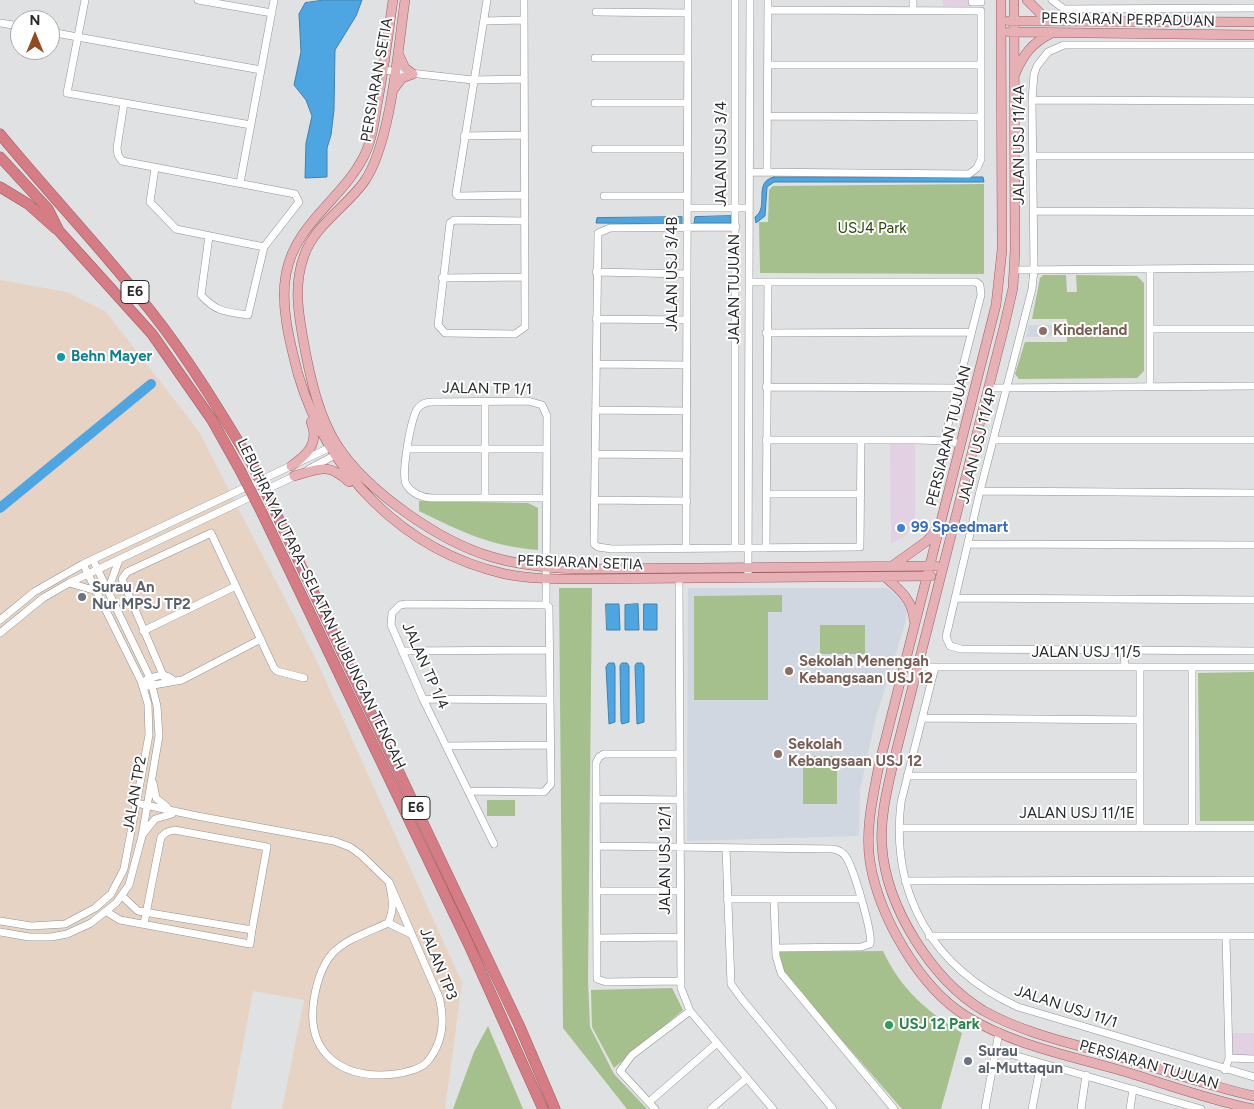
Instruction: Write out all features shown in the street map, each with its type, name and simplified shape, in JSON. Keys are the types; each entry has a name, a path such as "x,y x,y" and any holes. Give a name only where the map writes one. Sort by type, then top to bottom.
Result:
{"highway":[{"name":"LEBUHRAYA UTARA–SELATAN HUBUNGAN TENGAH","path":"0,134 109,259 155,316 198,378 252,464 519,1026 555,1109"},
{"name":"LEBUHRAYA UTARA–SELATAN HUBUNGAN TENGAH","path":"0,157 48,209 59,231 152,334 212,420 263,515 472,954 543,1109"},
{"path":"0,187 13,193 59,231"}],"main road":[{"name":"PERSIARAN SETIA","path":"393,0 384,70 372,132 363,158 351,178 306,228 298,240 286,274 285,296 290,345 307,404 335,450 370,498 397,522 447,554 508,574 546,578 941,576"},
{"name":"PERSIARAN SETIA","path":"405,0 392,92 375,161 364,182 316,236 304,255 300,274 297,296 312,382 335,450 382,496 442,538 483,555 526,566 546,568 943,566"},
{"name":"PERSIARAN TUJUAN","path":"1002,0 1002,250 998,290 992,327 960,444 879,765 870,810 870,863 888,915 917,969 941,997 966,1016 1029,1044 1254,1109"},
{"name":"PERSIARAN TUJUAN","path":"1014,0 1015,270 1008,311 990,388 943,566 883,812 883,861 886,876 900,910 933,967 957,992 984,1011 1050,1037 1254,1096"},
{"path":"1027,0 1041,14 1057,21"},
{"name":"PERSIARAN PERPADUAN","path":"1002,21 1254,22"},
{"name":"PERSIARAN PERPADUAN","path":"1002,32 1254,35"},
{"path":"1013,78 1026,52 1036,42 1052,32"},
{"path":"397,50 404,68 413,74"},
{"path":"392,92 402,78 413,74"},
{"path":"290,345 298,388 314,429 314,440 310,451 291,466"},
{"path":"294,476 320,468 331,469 340,474 384,515 397,522"},
{"path":"892,566 927,541 941,524"},
{"path":"674,568 678,571 680,578"},
{"path":"885,576 909,601 913,611 914,630"},
{"path":"888,915 892,909 900,910"}],"street":[{"path":"85,0 67,93 251,125"},
{"path":"198,0 272,13"},
{"path":"240,183 274,0"},
{"path":"487,0 456,191 458,196 525,195"},
{"path":"524,0 524,135 525,195 525,221 525,327 515,334 445,333 438,325 442,278 450,223 454,220 525,221"},
{"name":"JALAN USJ 3/4B","path":"686,548 688,0"},
{"name":"JALAN USJ 3/4","path":"736,0 736,548"},
{"name":"JALAN TUJUAN","path":"748,578 750,0"},
{"path":"767,172 768,0"},
{"path":"913,0 913,11"},
{"path":"972,0 972,2 981,2 981,0"},
{"path":"1052,0 1064,9 1254,8"},
{"path":"750,172 969,174 977,168 981,159 981,11 768,10"},
{"path":"596,12 688,13"},
{"path":"484,21 524,20"},
{"path":"60,34 261,70"},
{"name":"JALAN USJ 11/4A","path":"1034,270 1032,100 1037,66 1048,52 1056,47 1254,45"},
{"path":"595,58 688,58"},
{"path":"768,64 981,65"},
{"path":"384,70 473,80 524,79"},
{"path":"1032,100 1254,101"},
{"path":"124,103 118,155 122,161 295,194 299,202 264,247 248,315 220,311 208,303 201,295 209,236"},
{"path":"595,103 688,103"},
{"path":"768,116 981,117"},
{"path":"464,136 524,135"},
{"path":"595,149 688,149"},
{"path":"1033,156 1254,156"},
{"path":"155,168 150,202 176,229 264,247"},
{"path":"604,196 688,196"},
{"path":"687,208 749,208"},
{"path":"1034,211 1254,212"},
{"path":"736,227 605,229 598,233 596,238 594,544 606,548 860,547 861,440"},
{"path":"1015,270 1254,268"},
{"path":"1150,269 1150,386"},
{"name":"JALAN USJ 11/4P","path":"1034,270 1028,305 980,491 946,637 950,646 961,649 1124,650"},
{"path":"596,272 687,274"},
{"path":"442,278 525,277"},
{"path":"749,282 971,281 980,286 981,290 944,440"},
{"path":"766,548 766,333 768,282"},
{"path":"596,319 687,320"},
{"path":"1150,329 1254,329"},
{"path":"766,333 971,332"},
{"path":"596,364 687,364"},
{"path":"990,388 1254,386"},
{"path":"766,388 957,388"},
{"path":"485,401 485,498 547,498"},
{"name":"JALAN TP 1/1","path":"485,498 426,498 414,492 407,485 404,475 408,448 414,419 421,404 485,401 528,402 542,405 547,416 546,578"},
{"path":"596,410 687,411"},
{"path":"766,440 944,440 960,444"},
{"path":"993,440 1254,440"},
{"path":"408,448 547,450"},
{"path":"0,620 34,592 83,564 291,466 335,450"},
{"path":"0,633 43,598 88,574 294,476 335,450"},
{"path":"595,454 687,455"},
{"path":"980,491 1254,493"},
{"path":"766,494 860,494"},
{"path":"594,500 686,501"},
{"path":"167,679 143,630 122,580 127,572 211,533 277,671 304,678"},
{"path":"968,544 1254,545"},
{"name":"JALAN TP2","path":"0,932 29,938 67,934 80,929 107,912 122,896 129,885 142,836 159,736 157,706 151,682 93,560"},
{"path":"108,590 119,560"},
{"name":"JALAN TP2","path":"0,921 31,926 65,924 95,908 111,894 124,869 149,735 148,704 142,685 83,564"},
{"path":"468,791 544,792 551,784 549,607 546,605 546,578"},
{"name":"JALAN USJ 12/1","path":"680,578 680,981 690,1011 773,1109"},
{"path":"69,584 96,591"},
{"path":"143,630 236,586"},
{"path":"955,598 1254,600"},
{"name":"JALAN TP 1/4","path":"494,844 448,746 423,699 402,651 391,618 392,613 400,605 546,605"},
{"path":"142,685 167,679 182,680 261,639"},
{"path":"402,651 549,650"},
{"path":"1125,667 1124,650 1254,650"},
{"name":"JALAN USJ 11/5","path":"918,667 1254,667"},
{"name":"JALAN USJ 11/1","path":"936,667 901,802 899,828 905,881 914,908 929,936 959,971 984,989 1018,1007 1225,1070 1254,1077"},
{"path":"1140,667 1140,828"},
{"path":"1192,667 1192,828"},
{"path":"423,699 550,700"},
{"path":"922,718 1140,720"},
{"path":"448,746 550,745"},
{"path":"680,754 604,754 598,757 596,763 597,979 606,982 680,981"},
{"path":"152,773 156,798 173,812"},
{"path":"907,776 1140,776"},
{"path":"596,799 680,800"},
{"name":"JALAN TP3","path":"136,805 334,841 350,847 361,855 389,882 439,997 444,1017 439,1040 426,1063 401,1073 377,1076 349,1070 334,1062 319,1046 311,1018 322,967 345,943 388,923"},
{"path":"142,836 155,819 173,812"},
{"name":"JALAN USJ 11/1E","path":"899,828 1254,828"},
{"path":"107,912 120,920 250,944 267,847 174,830 167,832 161,837 144,924"},
{"path":"596,846 833,849 843,853 849,861 861,899 871,936 870,944 861,947 776,948"},
{"path":"726,848 730,980 733,988 833,1109"},
{"path":"905,881 1254,880"},
{"path":"389,882 392,906 388,923 412,934"},
{"path":"597,891 680,892"},
{"path":"122,896 132,908 147,913 252,930"},
{"path":"727,899 861,899"},
{"path":"774,900 777,964 787,982 894,1109"},
{"path":"929,936 1254,936"},
{"path":"1225,1070 1228,1058 1226,936"},
{"path":"597,938 680,937"},
{"path":"655,1109 620,1071 632,1054 690,1011"},
{"path":"985,1109 999,1032"},
{"path":"649,1102 716,1043"},
{"path":"996,1050 1133,1089 1179,1106 1201,1109"},
{"path":"1228,1058 1254,1059"},
{"path":"1032,1109 1040,1062"},
{"path":"1081,1109 1086,1075"},
{"path":"711,1109 747,1078"},
{"path":"1130,1109 1133,1089"}],"shaded area":[{"path":"943,0 970,0 970,7 943,6"},
{"path":"0,280 67,292 105,311 198,430 315,657 462,983 445,1109 282,1109 304,1000 253,991 231,1109 0,1109"},
{"name":"Kinderland","path":"1029,325 1057,325 1059,336 1026,337"},
{"path":"890,442 915,442 915,522 905,536 891,544"},
{"path":"688,588 888,588 901,600 907,610 905,624 876,717 860,790 859,836 687,841"},
{"path":"1231,1033 1254,1033 1254,1056 1231,1056"}],"green space":[{"name":"USJ4 Park","path":"984,184 984,274 760,273 759,222 768,222 769,190 773,186"},
{"path":"1043,275 1066,275 1067,292 1077,292 1076,275 1137,276 1144,283 1144,371 1137,378 1019,379 1015,374 1025,342 1067,342 1067,319 1032,319 1040,278"},
{"path":"419,501 528,503 538,508 538,550 505,545 463,532 419,511"},
{"path":"559,588 592,588 588,980 590,1027 614,1074 647,1109 627,1109 563,1028"},
{"path":"782,595 782,612 768,612 768,700 694,700 694,596"},
{"path":"820,625 865,625 865,654 820,654"},
{"path":"1254,672 1254,821 1200,821 1198,673"},
{"path":"803,756 837,756 837,804 803,804"},
{"path":"487,800 515,800 515,816 487,816"},
{"name":"USJ 12 Park","path":"883,951 906,988 937,1017 962,1033 941,1109 902,1109 791,982 784,972 779,952"},
{"path":"672,988 683,1010 614,1068 592,1027 591,990"},
{"path":"488,1026 523,1109 453,1109 474,1052"}],"water":[{"path":"324,0 362,0 356,16 335,50 334,110 331,135 327,148 327,177 305,178 306,143 312,116 306,100 294,85 301,52 299,14 305,3"},
{"path":"774,177 983,177 984,182 774,182 767,187 765,216 756,223 755,217 761,207 762,189 767,180"},
{"path":"731,216 731,223 694,223 695,217"},
{"path":"682,217 682,224 596,223 597,218"},
{"path":"606,604 619,604 620,630 607,630"},
{"path":"638,604 639,630 625,630 625,605"},
{"path":"644,604 657,604 657,630 644,630"},
{"path":"609,663 614,663 615,666 615,722 609,724 606,667"},
{"path":"622,663 627,663 629,666 629,722 622,724 620,666"},
{"path":"637,663 642,663 644,666 644,722 637,724 635,666"}],"waterway":[{"path":"0,508 151,384"}],"place":[{"name":"Kinderland","path":"1043,331"},
{"name":"Behn Mayer","path":"61,357"},
{"name":"99 Speedmart","path":"901,528"},
{"name":"Surau An Nur MPSJ TP2","path":"82,597"},
{"name":"Sekolah Menengah Kebangsaan USJ 12","path":"789,671"},
{"name":"Sekolah Kebangsaan USJ 12","path":"778,754"},
{"name":"USJ 12 Park","path":"889,1025"},
{"name":"Surau al-Muttaqun","path":"968,1061"}]}
